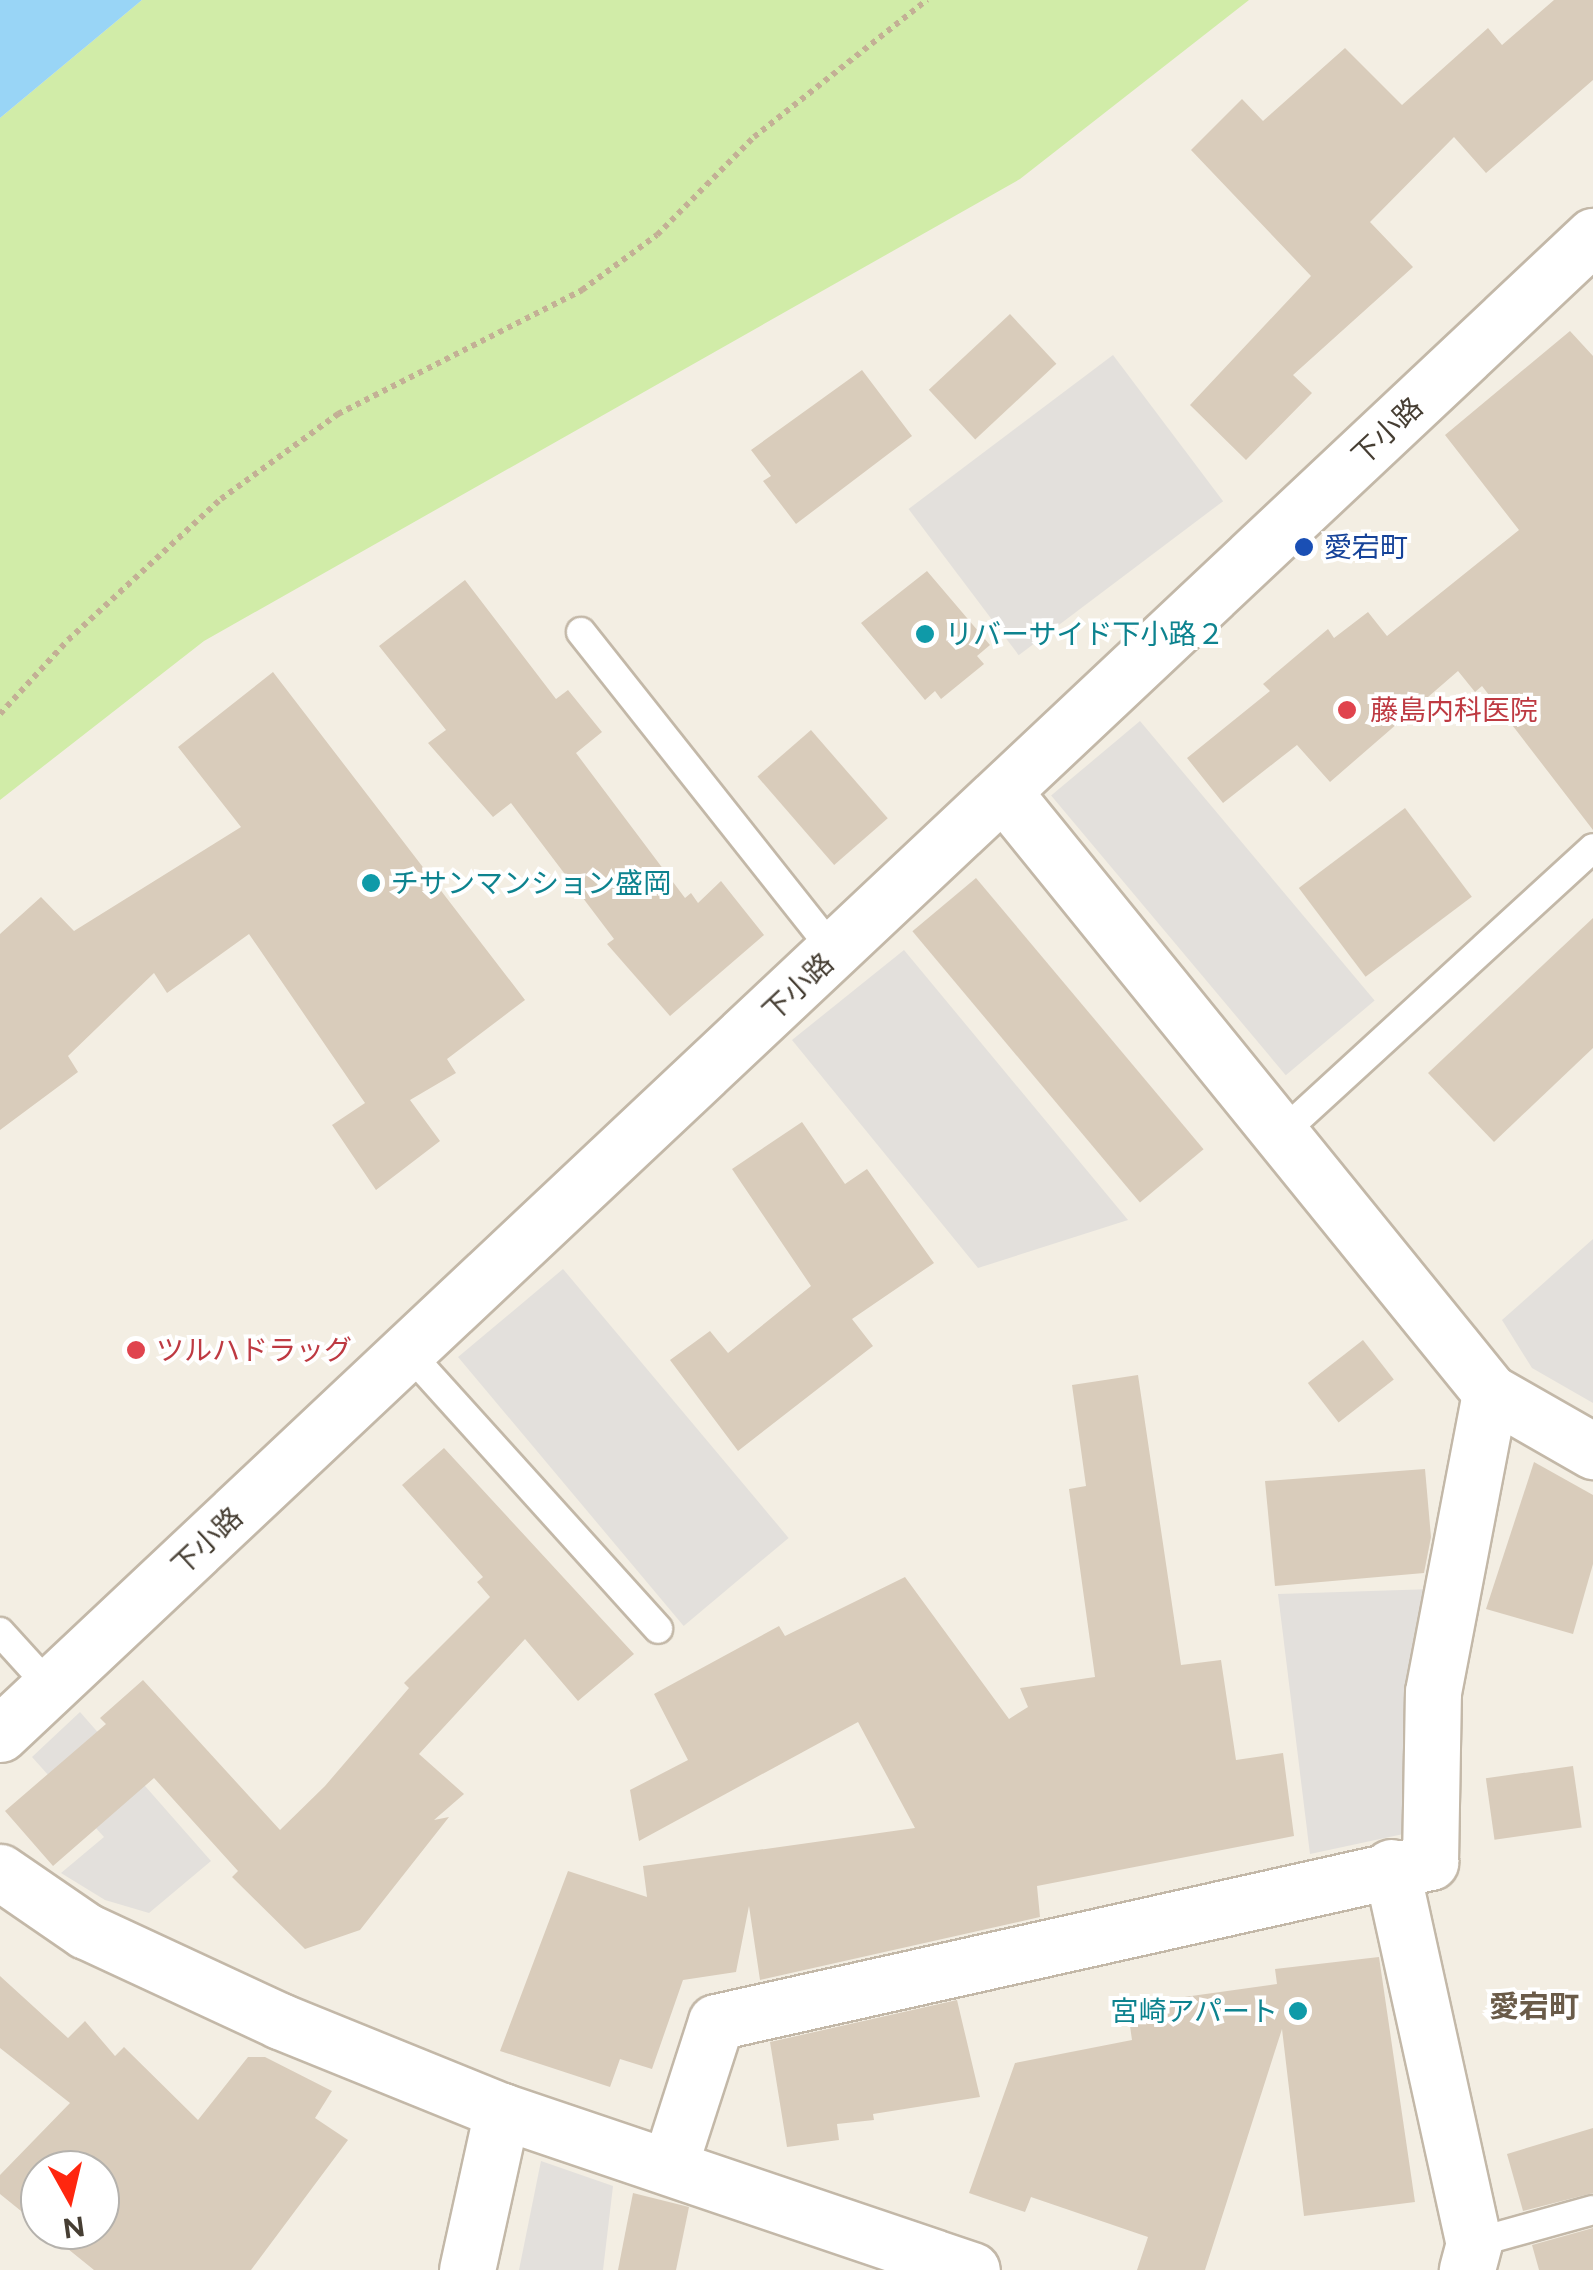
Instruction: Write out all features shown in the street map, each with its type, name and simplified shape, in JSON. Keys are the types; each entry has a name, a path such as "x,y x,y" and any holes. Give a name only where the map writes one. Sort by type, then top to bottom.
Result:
{"street":[{"name":"下小路","path":"0,1734 1593,236"},
{"path":"1004,793 1490,1392 1593,1451"},
{"path":"670,2164 716,2022 1391,1867 1430,1862 1433,1692 1490,1392"},
{"path":"1391,1867 1470,2256"},
{"path":"0,1872 86,1931 280,2021 502,2111 670,2164 972,2270"},
{"path":"467,2270 502,2111"}],"lane":[{"path":"581,632 835,952"},
{"path":"1281,1134 1593,848"},
{"path":"408,1352 658,1629"},
{"path":"0,1632 50,1687"},
{"path":"1470,2256 1593,2210"}],"path":[{"path":"0,714 68,640 221,499 338,414 582,290 657,235 754,137 828,74 927,0"}],"green space":[{"path":"142,0 1249,0 1020,179 204,641 0,800 0,118"}],"shaded area":[{"path":"1113,355 1223,501 1019,655 909,509"},
{"path":"1140,721 1375,1001 1286,1075 1051,796"},
{"path":"904,950 1128,1220 978,1268 792,1040"},
{"path":"1593,1239 1593,1403 1532,1368 1502,1320"},
{"path":"563,1269 789,1538 684,1626 458,1357"},
{"path":"1433,1589 1408,1833 1310,1854 1278,1594"},
{"path":"80,1712 211,1861 149,1913 105,1900 61,1873 104,1837 32,1757"},
{"path":"541,2161 613,2186 603,2270 519,2270"}],"water":[{"path":"0,0 142,0 0,118"}],"building":[{"path":"1554,0 1593,0 1593,80 1486,173 1454,137 1370,222 1413,267 1293,375 1312,393 1246,460 1190,405 1311,276 1191,150 1242,99 1263,121 1345,48 1402,105 1488,28 1502,45"},
{"path":"1010,314 1056,364 975,439 929,390"},
{"path":"1570,331 1593,356 1593,830 1482,686 1475,692 1458,671 1330,782 1297,745 1223,803 1187,758 1270,691 1263,684 1328,629 1334,638 1368,612 1387,636 1519,530 1445,435"},
{"path":"862,370 912,436 796,524 763,481 771,476 751,450"},
{"name":"リバーサイド下小路２","path":"927,571 990,645 977,656 984,664 941,699 935,691 925,700 861,623"},
{"path":"465,580 556,699 568,690 602,732 576,753 685,898 691,893 698,903 721,881 764,935 670,1016 607,944 614,939 511,803 493,817 428,743 446,730 379,646"},
{"path":"273,672 525,1000 447,1059 456,1073 410,1100 440,1141 376,1190 332,1125 365,1103 249,934 167,993 154,973 68,1056 78,1072 0,1130 0,934 41,897 74,931 241,827 178,747"},
{"path":"811,730 888,818 834,865 757,777"},
{"path":"1405,808 1472,897 1366,977 1299,888"},
{"path":"976,878 1204,1149 1140,1203 912,931"},
{"path":"1593,918 1593,1048 1494,1142 1428,1073"},
{"path":"802,1122 845,1184 867,1169 934,1263 852,1319 873,1346 738,1451 670,1360 710,1331 728,1353 811,1286 732,1169"},
{"path":"1363,1340 1394,1379 1339,1422 1308,1383"},
{"path":"1138,1375 1181,1665 1221,1660 1236,1760 1283,1753 1294,1836 1037,1886 1040,1917 760,1980 749,1906 736,1972 683,1980 652,2069 620,2059 610,2087 500,2051 568,1871 647,1897 643,1866 915,1828 858,1722 639,1841 630,1790 688,1760 654,1694 779,1626 785,1636 905,1577 1009,1719 1028,1707 1020,1688 1095,1677 1069,1489 1086,1486 1072,1385"},
{"path":"444,1448 634,1654 578,1701 525,1639 419,1754 464,1794 434,1820 449,1817 360,1930 305,1949 232,1877 238,1871 154,1778 53,1866 5,1811 106,1724 100,1718 143,1680 280,1830 325,1786 409,1688 404,1683 490,1597 477,1582 483,1577 402,1485"},
{"path":"1534,1462 1593,1495 1593,1564 1573,1634 1486,1609"},
{"path":"1425,1469 1431,1537 1424,1573 1275,1586 1265,1481"},
{"path":"1573,1766 1582,1827 1494,1840 1486,1778"},
{"path":"1379,1957 1415,2202 1304,2216 1282,2029 1205,2270 1137,2270 1148,2237 1031,2197 1025,2212 969,2193 1015,2063 1132,2040 1127,2005 1277,1984 1275,1969"},
{"path":"0,1976 68,2038 85,2021 115,2056 124,2047 198,2120 248,2057 265,2057 332,2091 315,2118 348,2140 251,2270 94,2270 70,2250 120,2250 120,2150 24,2150 70,2103 0,2048"},
{"path":"957,2000 980,2097 873,2114 874,2120 837,2124 839,2140 787,2147 770,2042"},
{"path":"1593,2128 1593,2193 1523,2211 1507,2154"},
{"path":"20,2154 20,2210 0,2194 0,2175"},
{"path":"633,2193 689,2207 676,2270 618,2270"},
{"path":"1593,2228 1593,2270 1539,2270 1532,2245"}],"place":[{"name":"愛宕町","path":"1304,547"},
{"name":"リバーサイド下小路２","path":"925,634"},
{"name":"藤島内科医院","path":"1347,710"},
{"name":"チサンマンション盛岡","path":"371,883"},
{"name":"ツルハドラッグ","path":"136,1350"},
{"name":"宮崎アパート","path":"1298,2011"}],"district":[{"name":"愛宕町","path":"1534,2007"}]}
